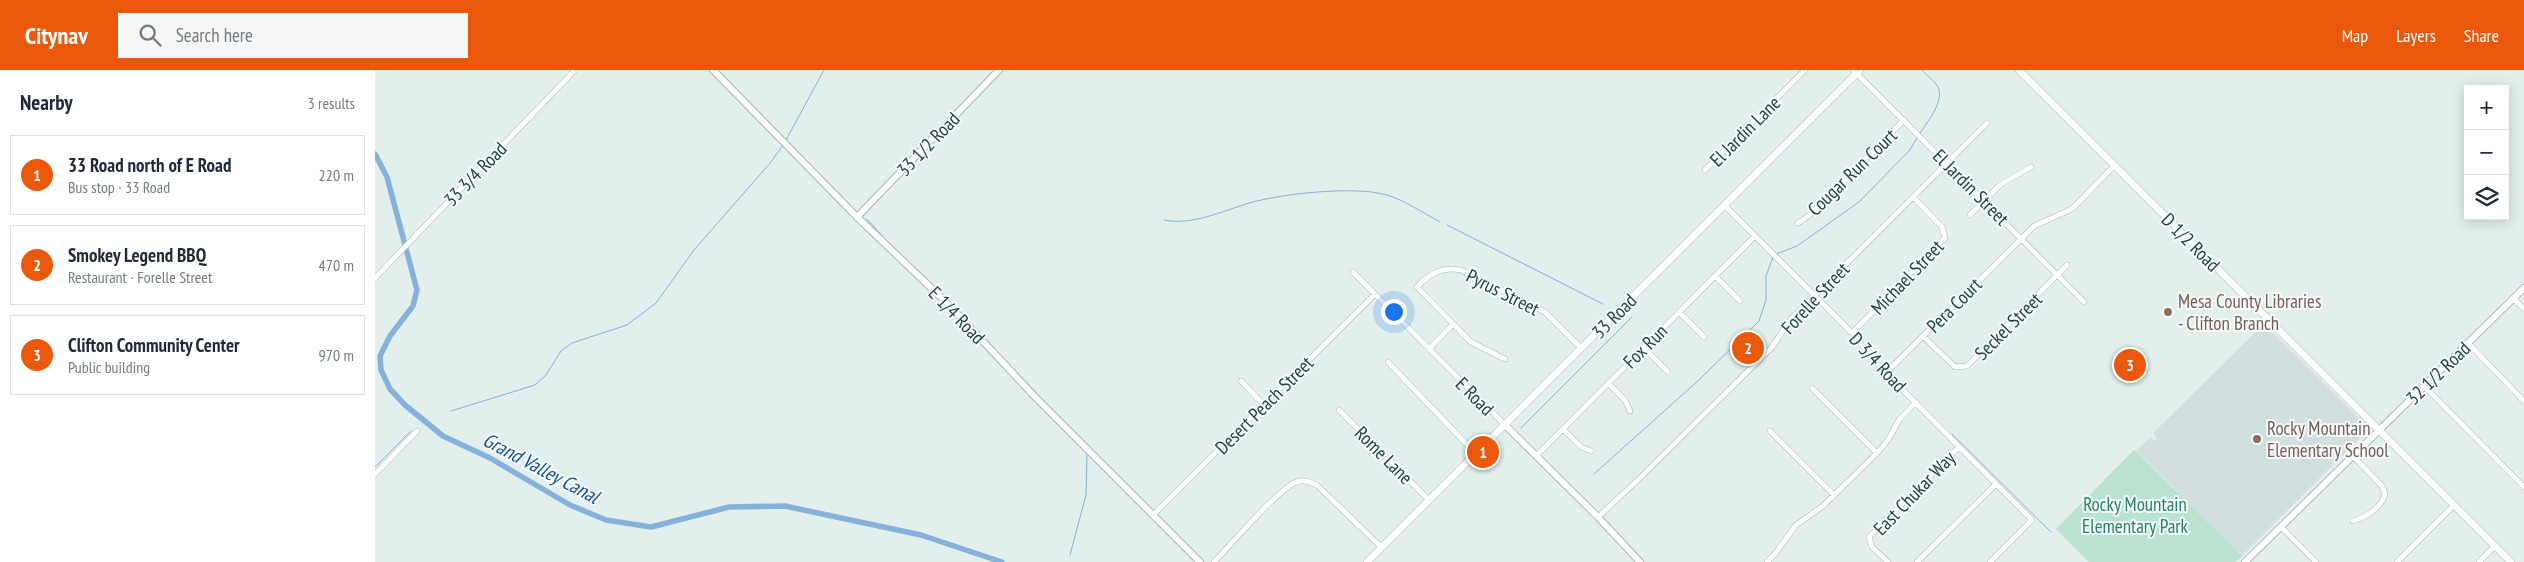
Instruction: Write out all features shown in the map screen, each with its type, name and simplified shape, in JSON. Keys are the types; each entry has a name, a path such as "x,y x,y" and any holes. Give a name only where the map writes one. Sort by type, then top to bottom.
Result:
{"main road":[{"name":"D 1/2 Road","path":"2019,70 2511,562"},
{"name":"33 Road","path":"1367,562 1504,424 1582,349 1857,71"}],"street":[{"name":"33 3/4 Road","path":"375,278 575,70"},
{"name":"E 1/4 Road","path":"713,70 857,217 949,305 1038,400 1200,562"},
{"name":"33 1/2 Road","path":"857,217 999,70"},
{"name":"El Jardin Lane","path":"1705,170 1805,70"},
{"name":"El Jardin Street","path":"1857,71 2084,302"},
{"name":"Cougar Run Court","path":"1798,223 1811,214 1904,120"},
{"name":"Forelle Street","path":"1598,517 1772,347 1791,319 1987,123"},
{"name":"Pera Court","path":"1886,373 2022,238 2041,222 2071,209 2115,165"},
{"path":"1970,215 2008,179 2031,167"},
{"name":"Michael Street","path":"1852,333 1945,238 1942,227 1913,197"},
{"name":"D 3/4 Road","path":"1724,205 1852,333 1886,373 2033,520 1990,562"},
{"name":"Fox Run","path":"1536,456 1755,236"},
{"name":"Seckel Street","path":"1923,336 1955,367 1967,366 2067,265"},
{"name":"Pyrus Street","path":"1453,324 1417,287 1432,273 1442,269 1461,270 1545,312 1582,349"},
{"name":"E Road","path":"1353,272 1598,517 1640,562"},
{"path":"1715,276 1740,300"},
{"name":"32 1/2 Road","path":"2245,562 2524,288"},
{"name":"Desert Peach Street","path":"1153,515 1375,294"},
{"path":"2513,298 2524,309"},
{"path":"1679,312 1704,337"},
{"path":"1429,349 1453,324 1471,342 1505,359"},
{"path":"2468,344 2524,401"},
{"path":"1643,348 1668,372"},
{"path":"1388,362 1475,453"},
{"path":"1241,381 1264,405"},
{"path":"1608,383 1625,400 1630,411"},
{"path":"2425,386 2524,487"},
{"path":"1812,388 1877,453"},
{"path":"1767,562 1796,525 1823,506 1877,453 1888,440 1899,420 1915,402"},
{"name":"Rome Lane","path":"1339,410 1429,500"},
{"path":"1563,429 1581,447 1591,451"},
{"path":"375,474 417,431"},
{"path":"1770,431 1834,495"},
{"name":"East Chukar Way","path":"1888,562 1872,547 1869,537 1959,447"},
{"path":"2352,456 2382,486 2385,493 2383,500 2366,517 2353,521"},
{"path":"1214,562 1283,492 1293,484 1305,481 1322,490 1381,547"},
{"path":"1917,562 1996,484"},
{"path":"2397,562 2454,505"},
{"path":"2281,527 2316,562"},
{"path":"2479,562 2495,546"}],"shaded area":[{"name":"Rocky Mountain Elementary School","path":"2264,324 2366,425 2366,432 2242,556 2136,451 2151,437 2154,441 2157,438 2153,433"}],"green space":[{"name":"Rocky Mountain Elementary Park","path":"2134,450 2242,556 2236,562 2089,562 2056,529"}],"waterway":[{"path":"786,140 824,70"},
{"path":"1919,135 1934,112 1939,99 1937,85 1922,70"},
{"path":"1776,254 1797,246 1859,202 1909,151 1917,138"},
{"path":"451,411 535,385 546,375 561,351 572,343 627,325 656,303 694,250 771,162 783,145"},
{"name":"Grand Valley Canal","path":"375,154 387,177 417,290 413,306 390,336 380,356 381,370 390,389 405,405 443,436 490,458 570,505 606,520 651,527 729,507 785,506 921,535 1002,562"},
{"path":"1164,220 1185,221 1196,219 1249,203 1278,197 1313,192 1364,191 1394,197 1440,222"},
{"path":"867,219 894,249"},
{"path":"1447,225 1603,304"},
{"path":"1594,474 1700,379 1759,321 1766,300 1766,276 1773,257"},
{"path":"1521,428 1632,317"},
{"path":"375,467 411,431"},
{"path":"1952,434 2051,532"},
{"path":"1070,555 1086,495 1087,453"}],"place":[{"name":"Mesa County Libraries - Clifton Branch","path":"2168,312"},
{"name":"Smokey Legend BBQ","path":"1748,348"},
{"name":"Clifton Community Center","path":"2130,365"},
{"name":"Rocky Mountain Elementary School","path":"2257,439"},
{"name":"33 Road north of E Road","path":"1483,452"}]}
